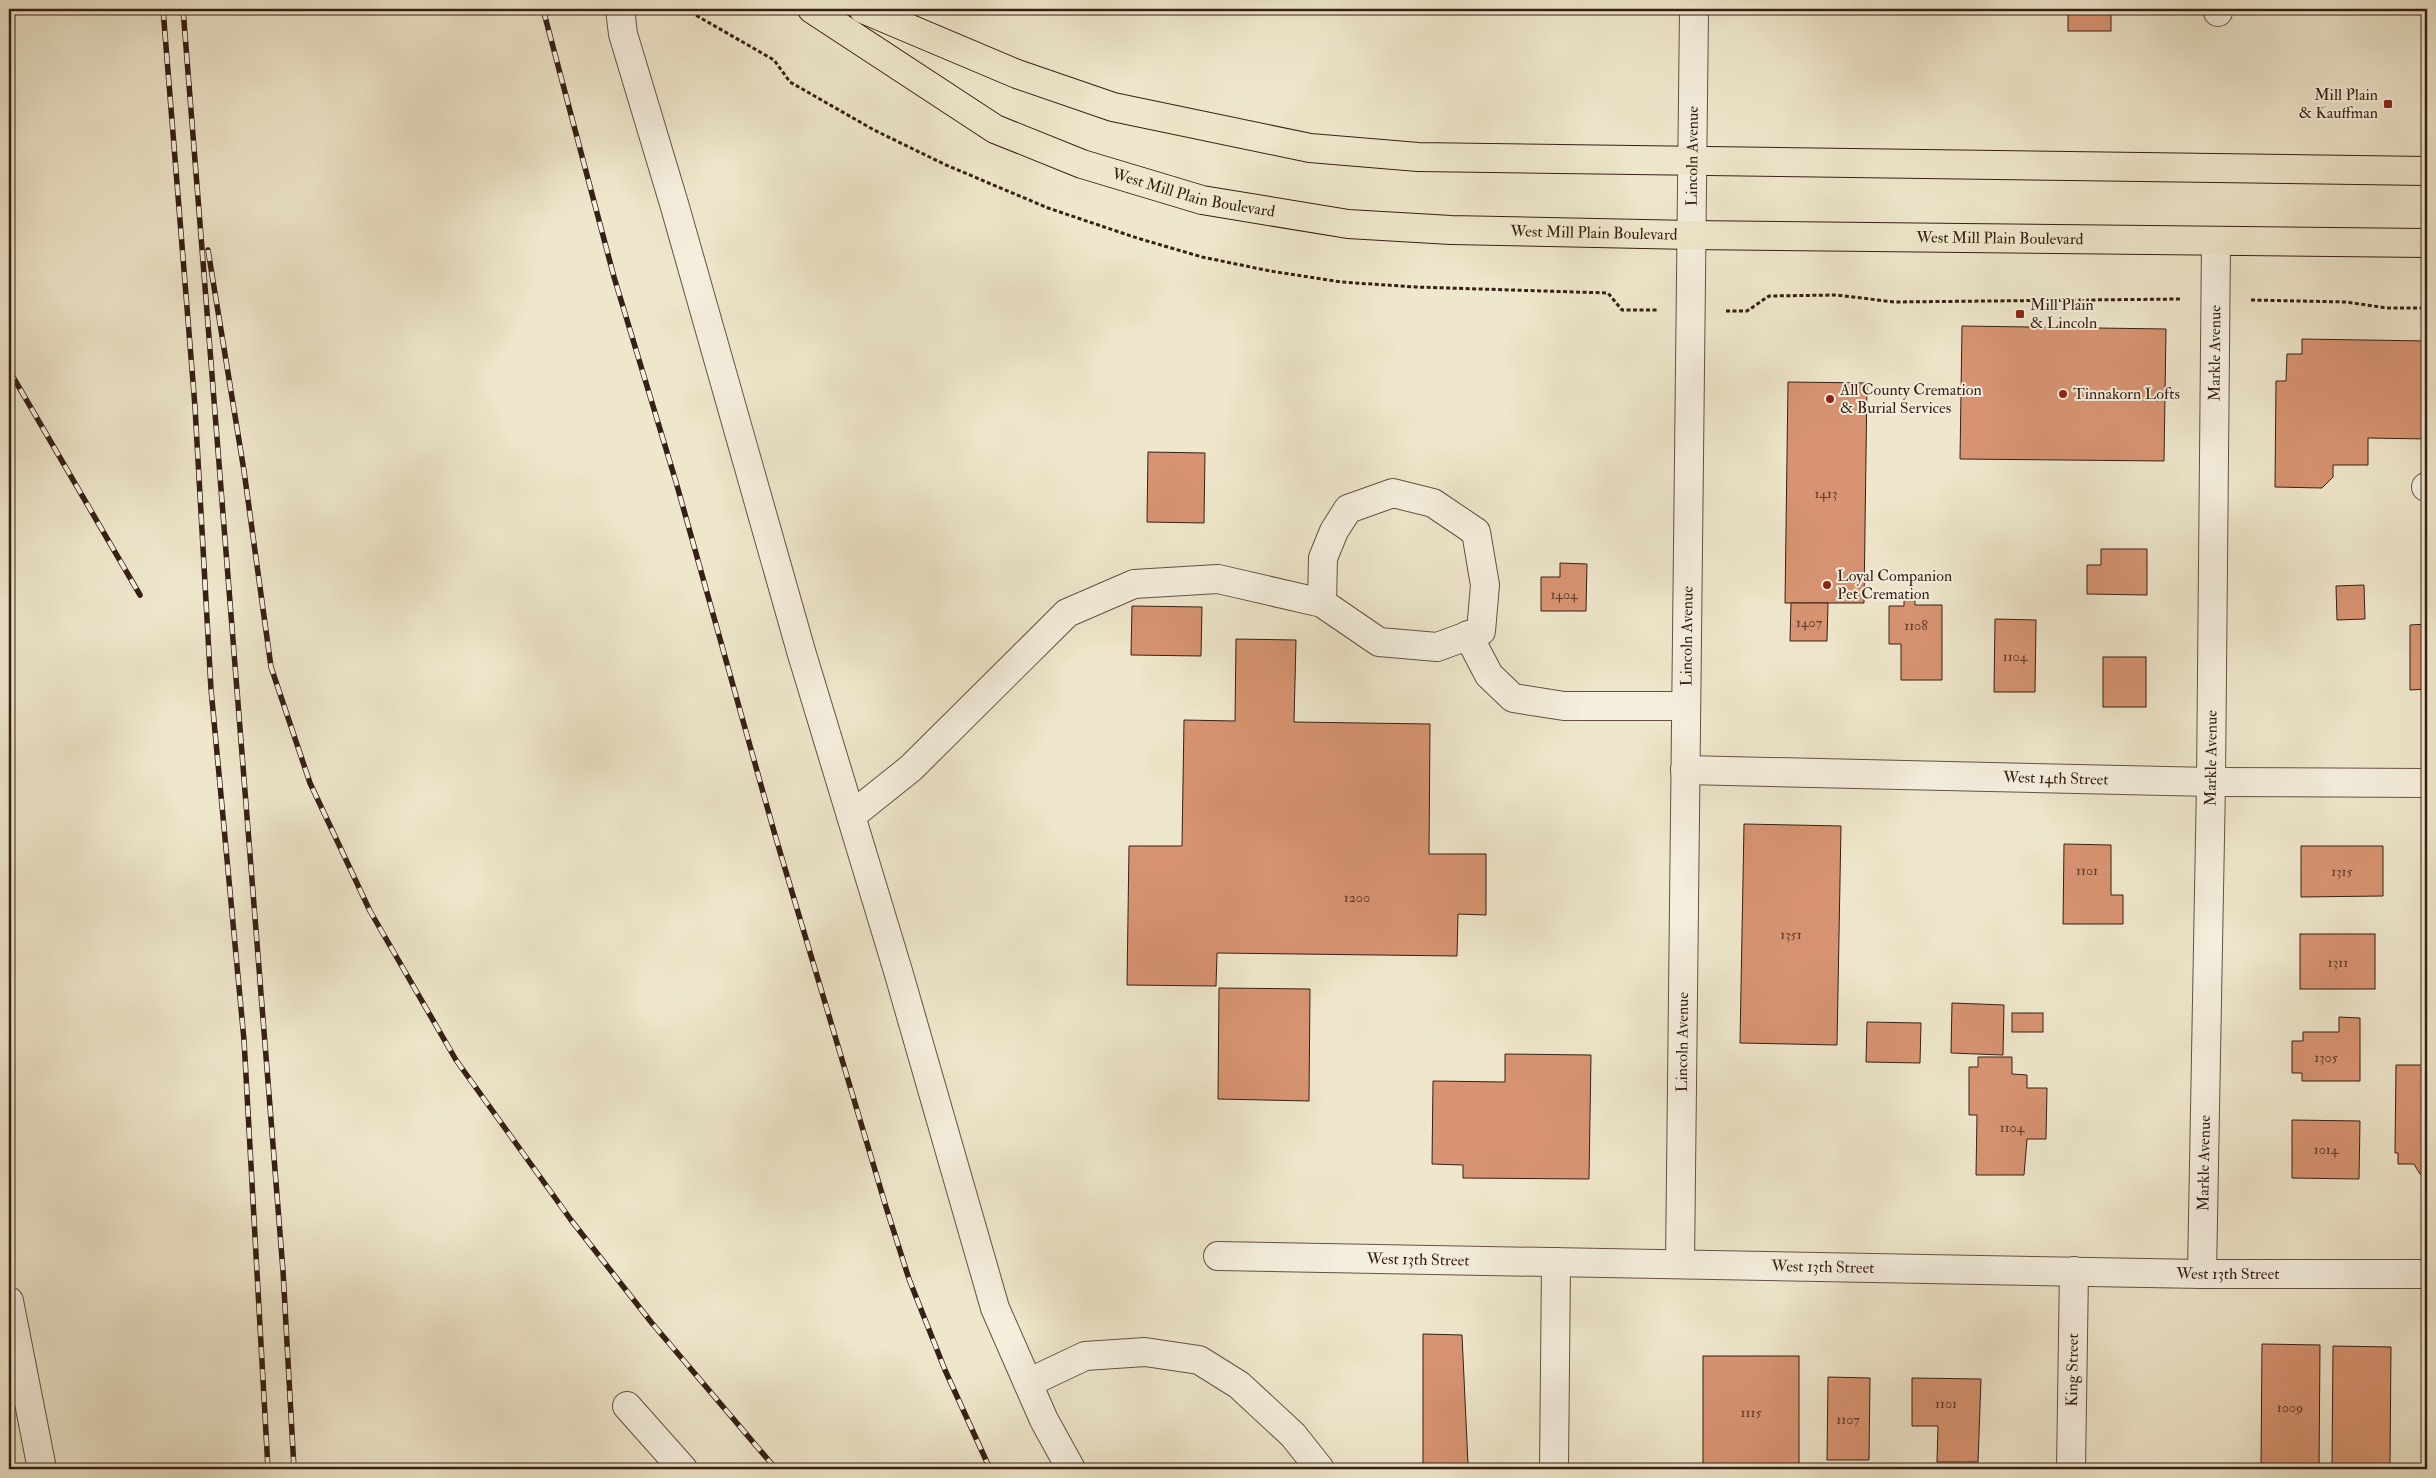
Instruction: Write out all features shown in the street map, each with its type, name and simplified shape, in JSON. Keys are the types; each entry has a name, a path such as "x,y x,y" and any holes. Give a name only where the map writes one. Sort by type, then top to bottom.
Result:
{"main road":[{"name":"West Mill Plain Boulevard","path":"812,9 995,129 1082,164 1202,200 1348,224 1441,229 1691,235 2427,243"},
{"path":"863,9 1017,74 1113,107 1310,148 1418,157 2427,171"}],"street":[{"path":"620,9 623,34 995,1308 1044,1420 1071,1469"},
{"name":"Lincoln Avenue","path":"1680,1264 1694,9"},
{"name":"Markle Avenue","path":"2202,1274 2211,782 2216,241"},
{"path":"851,816 911,768 1067,613 1134,584 1218,579 1322,603 1379,642 1437,648 1481,631 1485,585 1476,532 1433,503 1393,493 1348,509 1334,531 1323,558 1322,603"},
{"path":"1468,636 1488,676 1513,698 1564,706 1686,706"},
{"name":"West 14th Street","path":"1685,770 2211,782 2427,783"},
{"name":"West 13th Street","path":"1218,1256 2202,1274 2427,1274"},
{"path":"1554,1469 1556,1262"},
{"name":"King Street","path":"2071,1469 2074,1272"},
{"path":"9,1301 14,1352 42,1469"},
{"path":"1028,1383 1085,1356 1145,1352 1199,1360 1238,1385 1293,1435 1320,1469"},
{"path":"628,1406 683,1469"}],"path":[{"path":"685,9 774,60"},
{"path":"1747,311 1768,296 1837,295 1894,302 2174,299"},
{"path":"2267,300 2346,302 2387,308 2427,308"}],"building":[{"path":"2068,9 2111,9 2111,31 2068,31"},
{"name":"Tinnakorn Lofts","path":"1962,326 2166,329 2164,461 1960,459"},
{"path":"2302,339 2427,341 2427,439 2368,438 2368,465 2333,465 2333,477 2322,488 2275,487 2276,381 2286,381 2287,354 2302,354"},
{"path":"1788,382 1867,383 1864,603 1785,603"},
{"path":"1148,452 1205,453 1204,523 1147,522"},
{"path":"2101,549 2147,549 2147,595 2087,594 2087,565 2101,565"},
{"path":"1560,563 1587,564 1586,611 1541,611 1541,577 1560,577"},
{"path":"2364,585 2365,619 2337,620 2336,586"},
{"path":"1904,598 1915,598 1915,605 1942,605 1942,680 1901,680 1901,644 1889,644 1889,606 1904,606"},
{"path":"1791,603 1828,603 1827,641 1790,641"},
{"path":"1132,606 1202,607 1201,656 1131,655"},
{"path":"1995,619 2036,620 2035,692 1994,692"},
{"path":"2427,624 2427,689 2410,690 2410,625"},
{"path":"1236,639 1296,640 1294,722 1430,724 1429,854 1486,854 1486,915 1458,914 1457,956 1217,953 1216,986 1127,985 1129,846 1182,846 1184,720 1235,721"},
{"path":"2103,657 2146,657 2146,707 2103,707"},
{"path":"1744,824 1841,826 1837,1045 1740,1043"},
{"path":"2064,844 2111,845 2111,895 2123,895 2123,924 2063,924"},
{"path":"2301,846 2383,846 2383,896 2301,897"},
{"path":"2300,934 2375,934 2375,989 2300,989"},
{"path":"1219,988 1310,989 1309,1101 1218,1099"},
{"path":"1952,1003 2004,1005 2003,1055 1951,1053"},
{"path":"2012,1013 2043,1013 2043,1032 2012,1032"},
{"path":"2339,1017 2360,1018 2360,1081 2302,1081 2302,1073 2292,1073 2292,1041 2303,1041 2303,1032 2339,1032"},
{"path":"1867,1022 1921,1023 1920,1063 1866,1062"},
{"path":"1505,1054 1591,1055 1589,1179 1463,1178 1463,1165 1432,1164 1433,1081 1505,1082"},
{"path":"1978,1057 2012,1057 2012,1074 2027,1075 2027,1088 2047,1088 2046,1139 2027,1139 2024,1175 1976,1175 1977,1115 1969,1115 1969,1067 1978,1067"},
{"path":"2396,1065 2427,1065 2427,1174 2420,1174 2414,1164 2398,1164 2398,1153 2395,1153"},
{"path":"2292,1120 2360,1121 2359,1179 2292,1178"},
{"path":"1423,1334 1462,1335 1468,1464 1423,1464"},
{"path":"2262,1344 2320,1345 2319,1469 2261,1469"},
{"path":"2333,1346 2391,1347 2390,1465 2427,1466 2427,1469 2332,1469"},
{"path":"1703,1356 1799,1356 1799,1469 1703,1469"},
{"path":"1828,1377 1870,1378 1869,1460 1827,1460"},
{"path":"1912,1378 1981,1379 1978,1462 1937,1462 1938,1426 1912,1426"},
{"path":"1868,1467 1901,1467 1901,1469 1868,1469"}],"railway":[{"path":"163,9 195,407 211,689 244,1040 268,1469"},
{"path":"183,9 283,1271 294,1469"},
{"path":"543,9 614,277 676,482 775,835 886,1207 909,1279 945,1370 990,1469"},
{"path":"208,250 244,471 271,667 310,783 370,911 456,1060 571,1220 651,1322 776,1469"},
{"path":"9,370 140,595"}],"place":[{"name":"Mill Plain & Kauffman","path":"2388,104"},
{"name":"Mill Plain & Lincoln","path":"2020,314"},
{"name":"Tinnakorn Lofts","path":"2063,394"},
{"name":"All County Cremation & Burial Services","path":"1830,399"},
{"name":"Loyal Companion Pet Cremation","path":"1827,585"}]}
